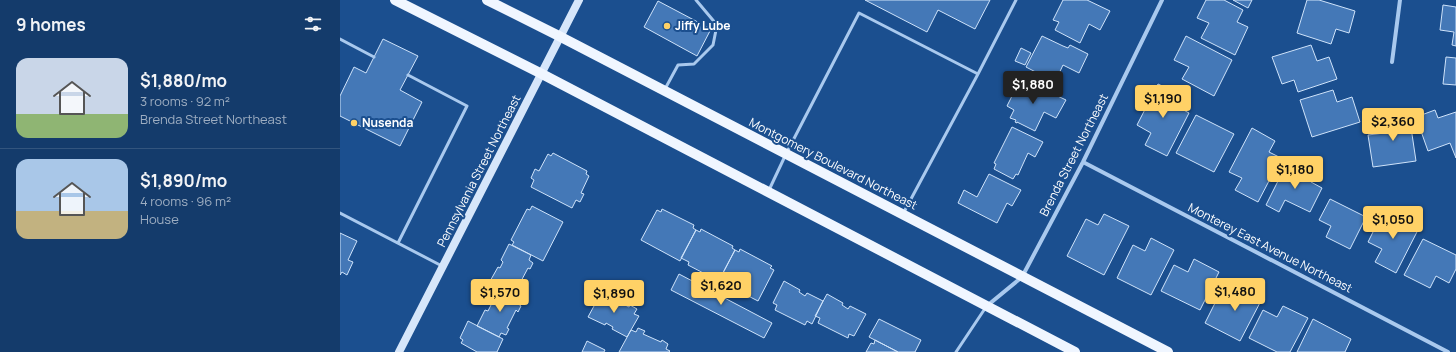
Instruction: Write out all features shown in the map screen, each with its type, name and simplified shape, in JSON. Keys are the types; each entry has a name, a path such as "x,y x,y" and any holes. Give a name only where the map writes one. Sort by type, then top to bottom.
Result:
{"main road":[{"path":"395,0 542,74 1075,352"},
{"name":"Montgomery Boulevard Northeast","path":"487,0 560,36 1168,352"}],"street":[{"name":"Pennsylvania Street Northeast","path":"399,352 579,0"},
{"name":"Brenda Street Northeast","path":"986,306 1022,277 1083,162 1162,0"},
{"path":"1392,62 1400,0"},
{"name":"Monterey East Avenue Northeast","path":"1083,162 1448,352"}],"lane":[{"path":"664,91 678,65 694,64 713,45 717,25 696,0"},
{"path":"903,215 1016,0"},
{"path":"768,192 786,154 860,13 978,74"},
{"path":"340,39 374,57"},
{"path":"398,243 467,106 408,75"},
{"path":"340,213 443,267"},
{"path":"956,352 986,306"}],"building":[{"path":"865,0 990,0 975,29 938,10 927,32"},
{"path":"1063,0 1087,0 1110,11 1100,30 1089,24 1080,43 1055,30 1059,22 1053,20"},
{"path":"1206,0 1224,0 1243,10 1237,22 1248,27 1235,55 1201,38 1209,23 1197,18"},
{"path":"1233,0 1252,0 1248,8"},
{"path":"1307,0 1319,0 1355,11 1349,33 1336,29 1331,44 1297,33"},
{"path":"658,1 711,29 697,56 644,27"},
{"path":"1443,5 1456,7 1456,46 1452,45 1454,32 1440,30"},
{"path":"1042,36 1068,48 1070,45 1088,54 1079,73 1063,65 1055,82 1026,67"},
{"path":"1186,36 1232,60 1214,96 1182,79 1189,67 1174,60"},
{"path":"383,39 418,56 400,90 422,102 400,146 340,116 340,96 354,67 366,73"},
{"path":"1311,45 1317,61 1329,57 1337,79 1298,92 1294,80 1282,84 1272,57"},
{"path":"1021,48 1031,53 1025,65 1015,61"},
{"path":"1446,57 1456,58 1456,85 1443,84"},
{"path":"1020,80 1027,84 1028,82 1066,100 1056,118 1044,112 1035,131 1015,122 1016,120 1010,118 1014,110 1007,106"},
{"path":"1158,84 1183,96 1178,107 1189,113 1167,156 1145,145 1151,133 1137,125"},
{"path":"1333,90 1337,102 1352,97 1360,122 1312,137 1300,100"},
{"path":"1435,110 1438,118 1456,112 1456,158 1450,143 1428,151 1416,117"},
{"path":"1409,114 1416,161 1373,167 1368,135 1384,133 1382,118"},
{"path":"1196,115 1234,134 1214,172 1176,153"},
{"path":"1012,127 1043,142 1035,157 1028,153 1018,175 1016,174 1013,179 994,169 996,164 994,163"},
{"path":"1252,128 1275,141 1269,152 1281,158 1258,202 1235,190 1242,178 1229,172"},
{"path":"553,153 587,171 586,174 589,176 581,193 584,194 580,202 576,200 572,208 531,187 534,180 531,178 535,169 539,171 548,154 551,156"},
{"path":"1287,163 1314,176 1311,182 1322,188 1310,212 1285,200 1279,212 1266,205"},
{"path":"989,174 1021,190 1012,206 1007,203 997,223 958,203 964,190 977,197"},
{"path":"1330,199 1366,217 1350,249 1326,237 1331,226 1319,220"},
{"path":"532,206 563,222 543,261 512,245 514,242 511,240 527,209 530,210"},
{"path":"662,209 694,225 693,228 696,230 680,261 641,240 657,210 661,212"},
{"path":"1384,210 1419,228 1396,273 1375,262 1382,249 1368,242"},
{"path":"1104,214 1129,226 1104,275 1067,256 1086,219 1098,225"},
{"path":"701,229 733,246 732,248 735,250 720,278 712,274 711,277 688,265 689,262 681,258 696,230 700,232"},
{"path":"340,233 357,241 348,260 353,262 347,275 342,272 340,275"},
{"path":"1151,238 1174,250 1151,295 1117,278 1133,245 1145,251"},
{"path":"1423,239 1456,255 1456,269 1449,283 1436,276 1430,288 1404,275"},
{"path":"509,244 531,255 529,260 533,263 530,269 528,268 519,285 521,286 518,292 513,290 511,294 489,283 498,267 500,268 503,262 501,260"},
{"path":"740,249 772,266 770,268 774,270 758,301 719,281 735,250 739,252"},
{"path":"1194,259 1219,272 1200,310 1161,291 1174,265 1188,272"},
{"path":"679,274 772,323 764,338 671,290"},
{"path":"784,281 800,290 799,292 805,296 807,293 823,301 812,324 807,321 805,325 775,310 777,305 773,303"},
{"path":"1242,284 1264,295 1240,341 1205,323 1221,291 1235,298"},
{"path":"497,287 519,298 517,303 521,306 518,312 516,310 507,328 509,329 506,335 501,333 499,337 477,326 485,310 488,311 491,305 489,303"},
{"path":"607,293 613,296 612,298 629,307 630,305 637,309 634,314 639,316 627,337 612,329 613,327 606,323 605,325 588,317 600,295 604,297"},
{"path":"827,294 843,303 842,305 848,309 850,306 866,314 854,336 849,334 848,338 818,323 820,318 815,316"},
{"path":"1283,306 1308,318 1290,352 1277,352 1249,338 1263,310 1277,317"},
{"path":"879,319 921,340 915,352 898,352 869,337"},
{"path":"1313,319 1351,339 1345,352 1297,352"},
{"path":"468,321 503,339 497,352 477,352 461,343 463,340 460,338"},
{"path":"638,328 645,331 643,334 661,342 662,340 668,344 666,349 670,351 619,352 631,330 636,332"},
{"path":"875,340 898,352 866,352 871,343 874,344"},
{"path":"587,341 605,350 604,352 582,352"}],"place":[{"name":"Jiffy Lube","path":"667,26"},
{"name":"Nusenda","path":"354,123"}]}
